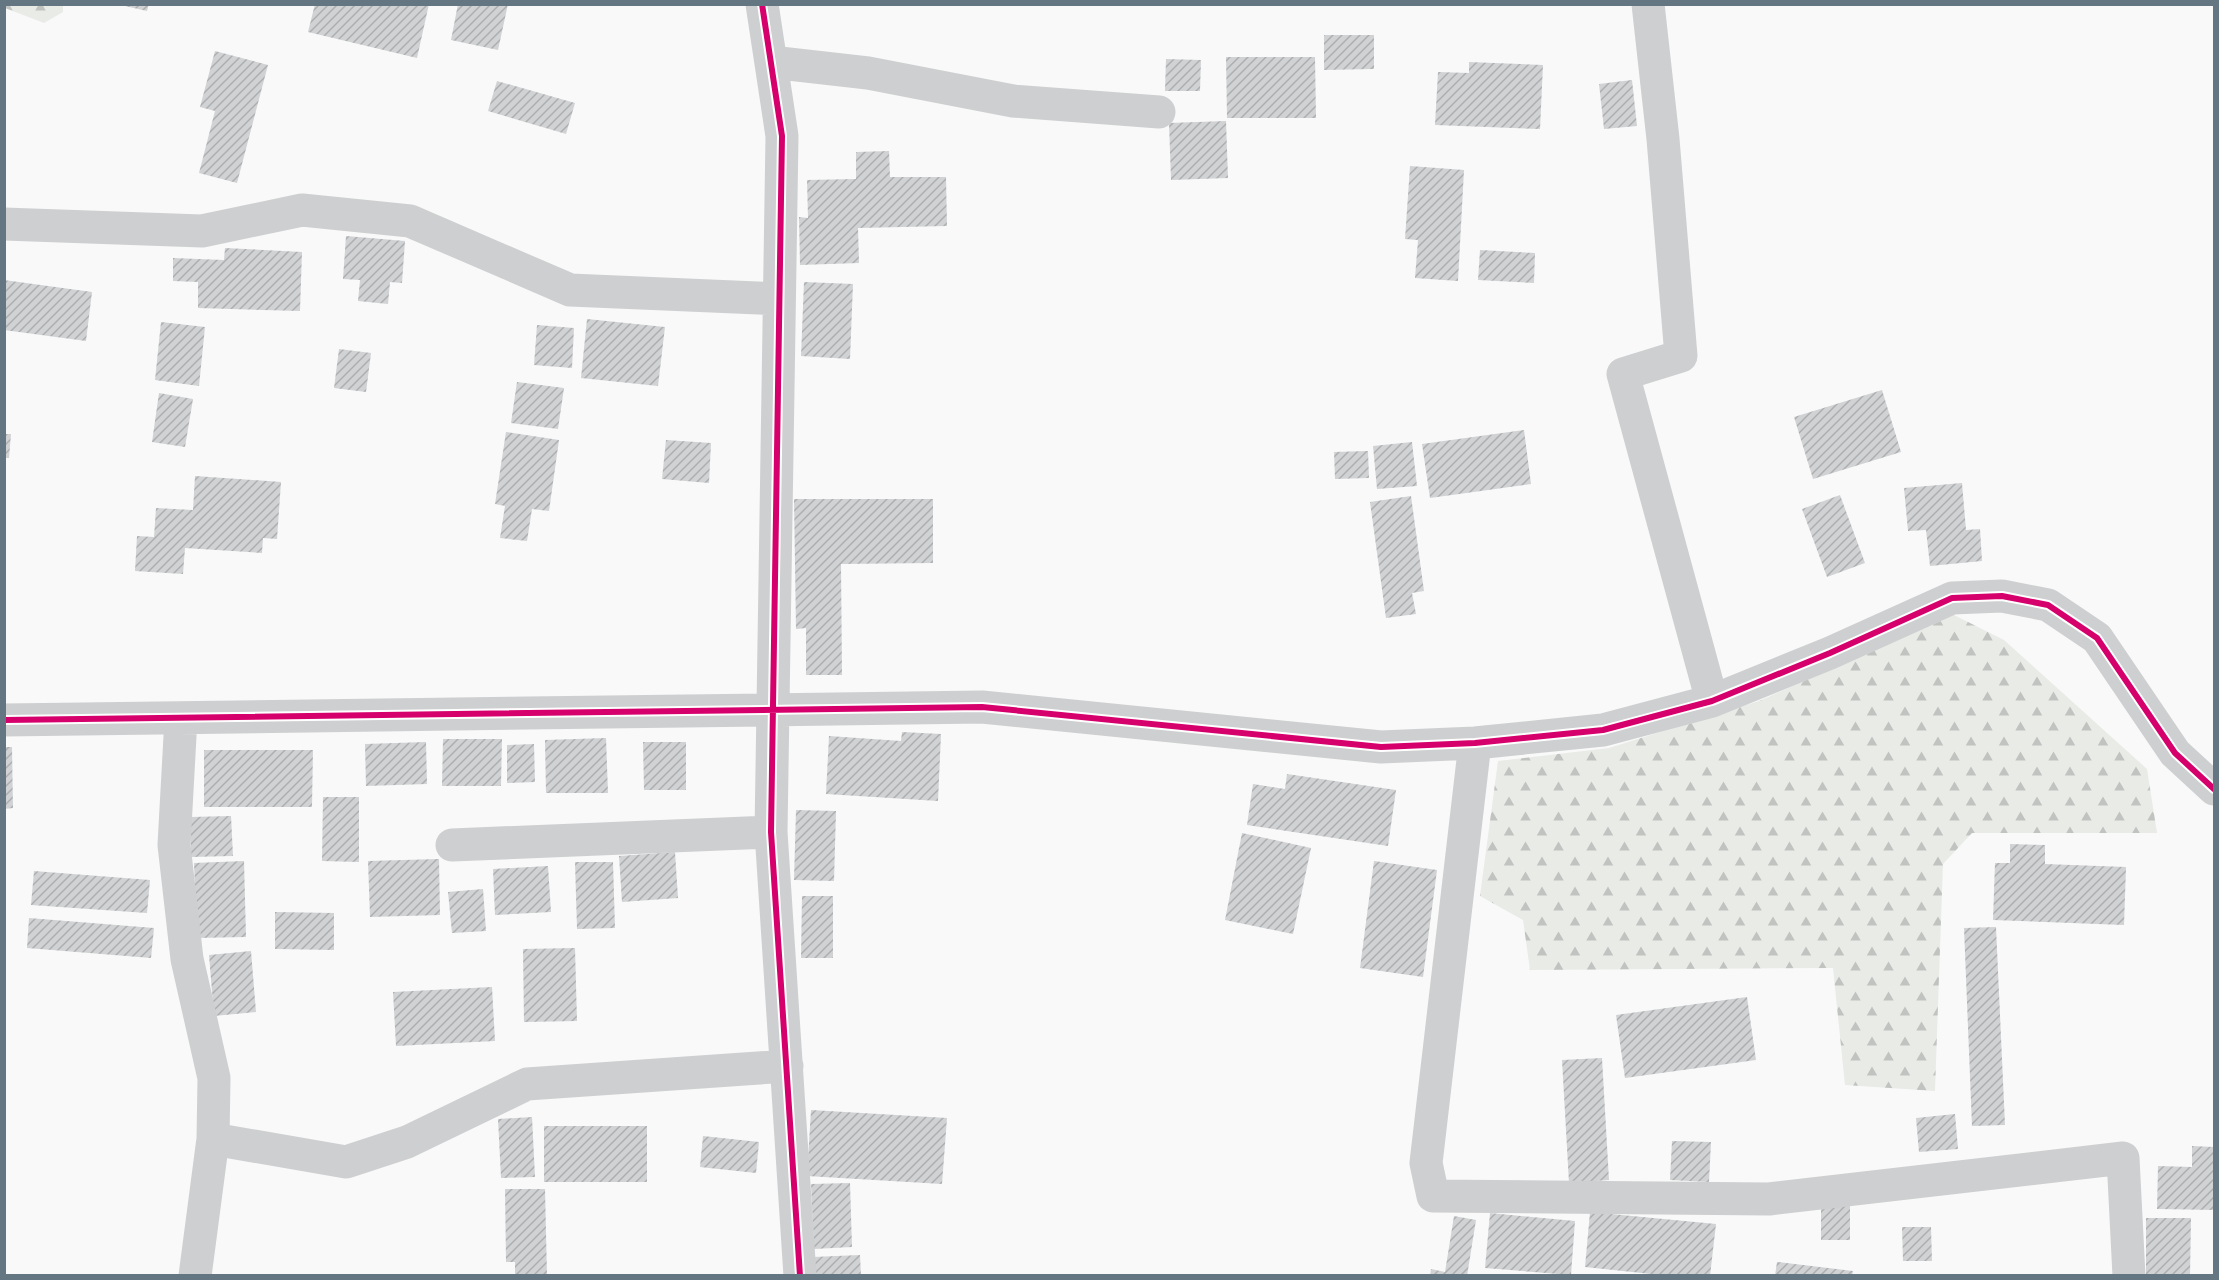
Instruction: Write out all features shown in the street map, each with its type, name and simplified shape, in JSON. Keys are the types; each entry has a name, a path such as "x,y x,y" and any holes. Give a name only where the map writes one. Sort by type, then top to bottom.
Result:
{"street":[{"path":"762,4 782,136 771,832 800,1275"},
{"path":"1648,4 1663,139 1681,356 1623,374 1712,701"},
{"path":"771,62 868,73 1013,101 1159,112"},
{"path":"4,224 202,231 302,210 410,221 570,290 779,299"},
{"path":"4,720 982,706 1381,747 1475,743 1603,730 1712,701 1830,653 1952,598 2002,596 2048,605 2097,638 2175,753 2214,789"},
{"path":"181,718 174,845 187,959 214,1078 213,1139 195,1275"},
{"path":"1475,743 1426,1163 1433,1196 1769,1199 2123,1158 2129,1275"},
{"path":"452,845 771,832"},
{"path":"213,1139 346,1162 407,1142 526,1084 787,1066"}],"green space":[{"path":"4,5 63,5 63,12 44,23 5,8"},
{"path":"1954,615 2004,640 2147,769 2157,833 1972,833 1943,864 1935,1091 1845,1085 1833,968 1530,970 1523,920 1480,896 1498,761 1609,748 1759,701"}],"building":[{"path":"116,4 149,4 147,11"},
{"path":"315,4 429,4 417,58 308,32"},
{"path":"458,4 508,4 498,50 451,40"},
{"path":"1324,35 1374,35 1374,69 1324,70"},
{"path":"215,51 268,65 237,183 199,173 215,111 200,107"},
{"path":"1226,57 1315,57 1316,118 1227,118"},
{"path":"1166,59 1201,60 1200,91 1165,91"},
{"path":"1469,62 1543,65 1540,129 1435,125 1438,72 1469,73"},
{"path":"1632,80 1637,126 1604,129 1599,84"},
{"path":"497,81 575,103 566,134 488,111"},
{"path":"1226,121 1228,178 1171,180 1169,123"},
{"path":"889,151 890,177 946,177 947,226 858,228 859,263 800,265 799,217 808,218 807,180 856,179 856,152"},
{"path":"1410,166 1464,170 1458,281 1415,278 1418,240 1405,239"},
{"path":"346,236 405,241 402,283 390,282 388,304 358,301 360,280 343,279"},
{"path":"225,248 302,252 300,311 198,308 198,282 173,281 173,258 224,260"},
{"path":"1480,250 1535,253 1534,283 1478,280"},
{"path":"4,280 92,292 86,341 4,330"},
{"path":"804,282 853,284 850,359 801,356"},
{"path":"587,319 665,327 658,386 581,378"},
{"path":"161,322 205,327 199,386 155,380"},
{"path":"537,325 574,328 572,368 534,365"},
{"path":"339,349 371,353 366,392 334,388"},
{"path":"517,382 564,388 558,429 511,423"},
{"path":"1882,390 1901,452 1813,479 1794,417"},
{"path":"159,393 193,399 185,447 152,442"},
{"path":"1524,430 1531,484 1430,498 1422,444"},
{"path":"506,432 559,440 549,511 532,509 527,541 500,538 505,506 495,504"},
{"path":"4,434 11,434 9,458 4,458"},
{"path":"666,440 711,443 709,483 662,479"},
{"path":"1412,442 1417,486 1377,489 1373,446"},
{"path":"1368,451 1369,478 1335,479 1334,452"},
{"path":"195,476 281,482 277,539 263,538 262,553 185,548 183,574 135,571 137,536 154,537 156,508 193,510"},
{"path":"1962,483 1966,530 1980,529 1982,561 1930,566 1926,530 1908,531 1904,488"},
{"path":"1840,495 1865,563 1827,577 1802,509"},
{"path":"1411,496 1424,591 1412,593 1416,614 1386,618 1370,502"},
{"path":"794,499 933,499 933,563 841,564 842,675 806,675 806,628 796,629"},
{"path":"902,732 941,734 938,801 826,794 829,736 901,741"},
{"path":"606,738 608,793 546,793 545,740"},
{"path":"443,739 502,739 501,786 442,786"},
{"path":"426,742 427,784 366,786 365,744"},
{"path":"643,742 686,742 686,790 644,790"},
{"path":"534,744 535,782 507,783 507,745"},
{"path":"4,747 12,747 13,808 4,809"},
{"path":"204,750 313,750 312,807 204,807"},
{"path":"1287,774 1396,790 1388,846 1247,825 1253,784 1285,789"},
{"path":"323,797 359,797 359,862 322,861"},
{"path":"796,810 836,811 834,881 794,880"},
{"path":"231,816 233,856 191,857 190,817"},
{"path":"1242,833 1311,848 1293,934 1225,920"},
{"path":"2010,844 2045,845 2045,864 2126,867 2124,925 1993,920 1995,863 2010,863"},
{"path":"675,852 678,898 622,902 619,856"},
{"path":"439,859 440,915 370,917 368,861"},
{"path":"244,861 246,937 197,938 194,863"},
{"path":"1374,861 1437,870 1423,977 1360,968"},
{"path":"575,862 613,862 615,928 577,929"},
{"path":"548,866 551,912 495,915 493,869"},
{"path":"34,871 150,880 147,913 31,905"},
{"path":"483,889 486,931 452,933 448,892"},
{"path":"802,896 833,896 833,958 801,958"},
{"path":"275,912 334,913 334,950 275,949"},
{"path":"29,918 154,928 151,958 27,948"},
{"path":"1996,927 2005,1125 1972,1126 1964,928"},
{"path":"575,948 577,1021 524,1022 523,949"},
{"path":"251,951 256,1012 214,1016 209,955"},
{"path":"492,987 495,1041 396,1046 393,992"},
{"path":"1747,997 1756,1060 1625,1078 1616,1015"},
{"path":"1602,1058 1609,1180 1569,1183 1562,1060"},
{"path":"811,1110 947,1118 942,1184 807,1176"},
{"path":"1955,1114 1958,1149 1919,1152 1916,1118"},
{"path":"532,1117 535,1177 501,1178 498,1119"},
{"path":"544,1126 647,1126 647,1182 544,1182"},
{"path":"703,1136 759,1142 756,1173 700,1167"},
{"path":"1672,1141 1711,1142 1709,1182 1670,1180"},
{"path":"2192,1146 2214,1147 2214,1210 2157,1209 2158,1166 2192,1167"},
{"path":"850,1183 852,1247 814,1249 811,1184"},
{"path":"505,1189 545,1189 547,1276 515,1276 515,1262 506,1262"},
{"path":"1821,1206 1850,1206 1850,1240 1821,1240"},
{"path":"1590,1212 1716,1224 1710,1276 1670,1276 1585,1267"},
{"path":"1490,1213 1575,1221 1571,1275 1485,1268"},
{"path":"1454,1216 1476,1220 1467,1276 1430,1276 1431,1269 1445,1272"},
{"path":"2146,1218 2191,1218 2190,1276 2146,1276"},
{"path":"1902,1227 1931,1227 1932,1261 1903,1261"},
{"path":"860,1255 861,1276 814,1276 813,1257"},
{"path":"1777,1262 1853,1271 1852,1276 1775,1276"}],"cycle path":[{"path":"762,4 782,136 771,832 800,1276"},
{"path":"4,720 982,707 1381,747 1475,743 1603,730 1712,701 1830,653 1952,598 2002,596 2048,605 2097,638 2175,753 2214,789"}]}
